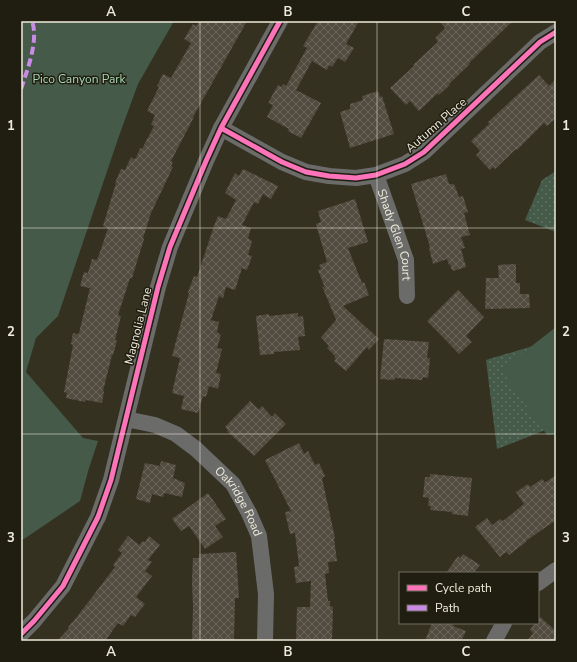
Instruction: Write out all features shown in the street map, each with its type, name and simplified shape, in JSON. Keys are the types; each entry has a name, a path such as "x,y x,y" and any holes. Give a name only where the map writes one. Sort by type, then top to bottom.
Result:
{"street":[{"name":"Magnolia Lane","path":"21,634 34,621 63,586 98,517 112,480 158,287 170,247 221,128 280,21"},
{"name":"Autumn Place","path":"221,128 282,162 306,172 329,176 356,178 376,175 405,164 424,152 540,42 556,32"},
{"name":"Shady Glen Court","path":"376,175 406,260 407,296"},
{"name":"Oakridge Road","path":"126,419 155,425 176,434 196,449 234,484 250,513 259,536 266,594 265,641"},
{"path":"539,583 556,570"},
{"path":"494,641 503,624"}],"green space":[{"name":"Pico Canyon Park","path":"21,21 174,21 138,84 58,316 36,338 26,372 83,438 98,441 80,501 24,539 21,539"},
{"path":"556,171 556,232 525,220 542,180"},
{"path":"556,327 556,434 547,435 501,370"},
{"path":"556,339 556,426 497,449 486,360"}],"building":[{"path":"199,21 247,21 193,117 171,161 173,162 171,166 173,167 151,213 132,278 130,278 118,315 121,316 115,340 117,341 103,391 102,403 86,400 85,402 66,398 67,393 64,392 73,345 71,344 73,333 79,333 90,288 80,286 84,272 88,273 92,259 97,260 101,249 108,228 103,226 115,183 121,169 125,170 131,157 134,159 136,158 140,148 142,149 154,126 151,125 155,115 147,111 159,87 157,86 163,74 171,78 191,43 184,39 193,24 196,26"},
{"path":"318,21 359,21 346,44 354,48 345,62 338,58 332,67 329,65 327,70 312,61 296,90 321,103 301,138 288,131 289,129 267,117 273,105 268,103 278,85 282,87 283,84 286,86 307,48 303,46"},
{"path":"439,21 513,21 469,63 470,64 449,84 450,85 439,95 438,93 419,111 410,101 406,105 390,88 438,42 435,38 445,28"},
{"path":"539,75 549,86 556,79 556,118 547,126 544,123 517,150 516,149 495,169 493,167 490,170 476,155 480,151 471,141 489,124 488,122"},
{"path":"378,91 380,97 382,96 394,134 350,148 340,112 350,109 350,104 363,100 362,96"},
{"path":"243,169 278,186 271,199 263,194 258,204 254,202 242,225 251,228 248,238 252,241 248,255 252,256 247,270 242,268 235,290 226,287 223,298 219,296 211,320 219,322 217,332 221,335 217,348 222,349 216,373 221,374 218,389 209,386 206,397 203,396 198,413 181,409 184,396 172,393 180,358 172,356 189,293 188,292 194,276 197,277 218,216 226,219 236,200 225,193 235,173 239,176"},
{"path":"446,174 449,184 454,184 459,197 463,196 468,212 464,213 470,235 461,237 465,248 461,249 466,267 453,271 447,259 433,264 430,247 411,184"},
{"path":"355,199 368,242 348,248 362,283 364,282 369,295 343,306 379,339 369,350 367,347 346,371 334,361 336,359 334,357 335,356 327,348 329,346 321,337 336,320 322,286 325,288 318,270 321,269 319,265 327,262 316,224 321,222 318,211"},
{"path":"516,264 516,283 520,283 520,294 529,294 530,308 485,309 486,278 499,278 498,265"},
{"path":"458,290 484,317 466,336 472,342 459,354 427,321"},
{"path":"298,313 298,317 303,316 305,336 298,337 300,350 274,352 274,354 260,355 256,316"},
{"path":"384,339 429,342 427,358 430,358 428,378 423,377 422,380 395,378 394,380 380,379"},
{"path":"250,401 258,409 262,406 272,417 275,413 286,424 254,456 227,431 228,430 225,427"},
{"path":"299,443 304,454 308,451 315,465 319,463 325,476 322,478 335,538 337,561 328,562 329,573 325,574 328,601 330,601 330,606 333,607 332,641 296,641 297,607 310,607 311,581 296,583 294,567 299,566 295,533 290,534 285,512 291,511 265,460"},
{"path":"161,461 176,465 173,478 185,483 182,497 164,493 163,497 152,494 150,503 136,499 145,463 160,466"},
{"path":"430,474 472,478 468,516 452,514 452,512 430,510 431,506 428,506 429,498 423,497 425,477 430,477"},
{"path":"556,475 556,520 509,555 506,552 500,557 475,527 487,518 492,525 500,519 503,521 524,504 516,492 528,484 530,487 542,479 546,482"},
{"path":"208,493 226,519 215,526 223,537 205,549 189,526 181,531 172,519"},
{"path":"128,536 139,545 143,541 145,542 149,536 160,545 148,560 152,562 145,571 152,576 136,597 145,604 135,617 131,615 123,626 118,623 105,641 57,641 69,628 68,627 115,567 113,565 122,553 118,550"},
{"path":"236,552 239,598 235,598 234,641 192,641 193,558 199,558 199,554"},
{"path":"463,554 480,565 475,572 447,572 458,556 460,558"},
{"path":"540,617 556,631 556,641 527,641 533,633 530,630 534,624 539,624"},
{"path":"432,624 454,624 453,626 466,631 461,641 425,641"}],"marked path":[{"path":"21,89 29,65 33,46 34,29 32,21"}],"cycle path":[{"path":"21,634 34,621 63,586 98,517 111,480 158,287 170,247 221,128 280,21"},
{"path":"221,128 282,162 306,172 329,176 356,178 376,175 405,164 424,152 540,42 556,32"}]}
